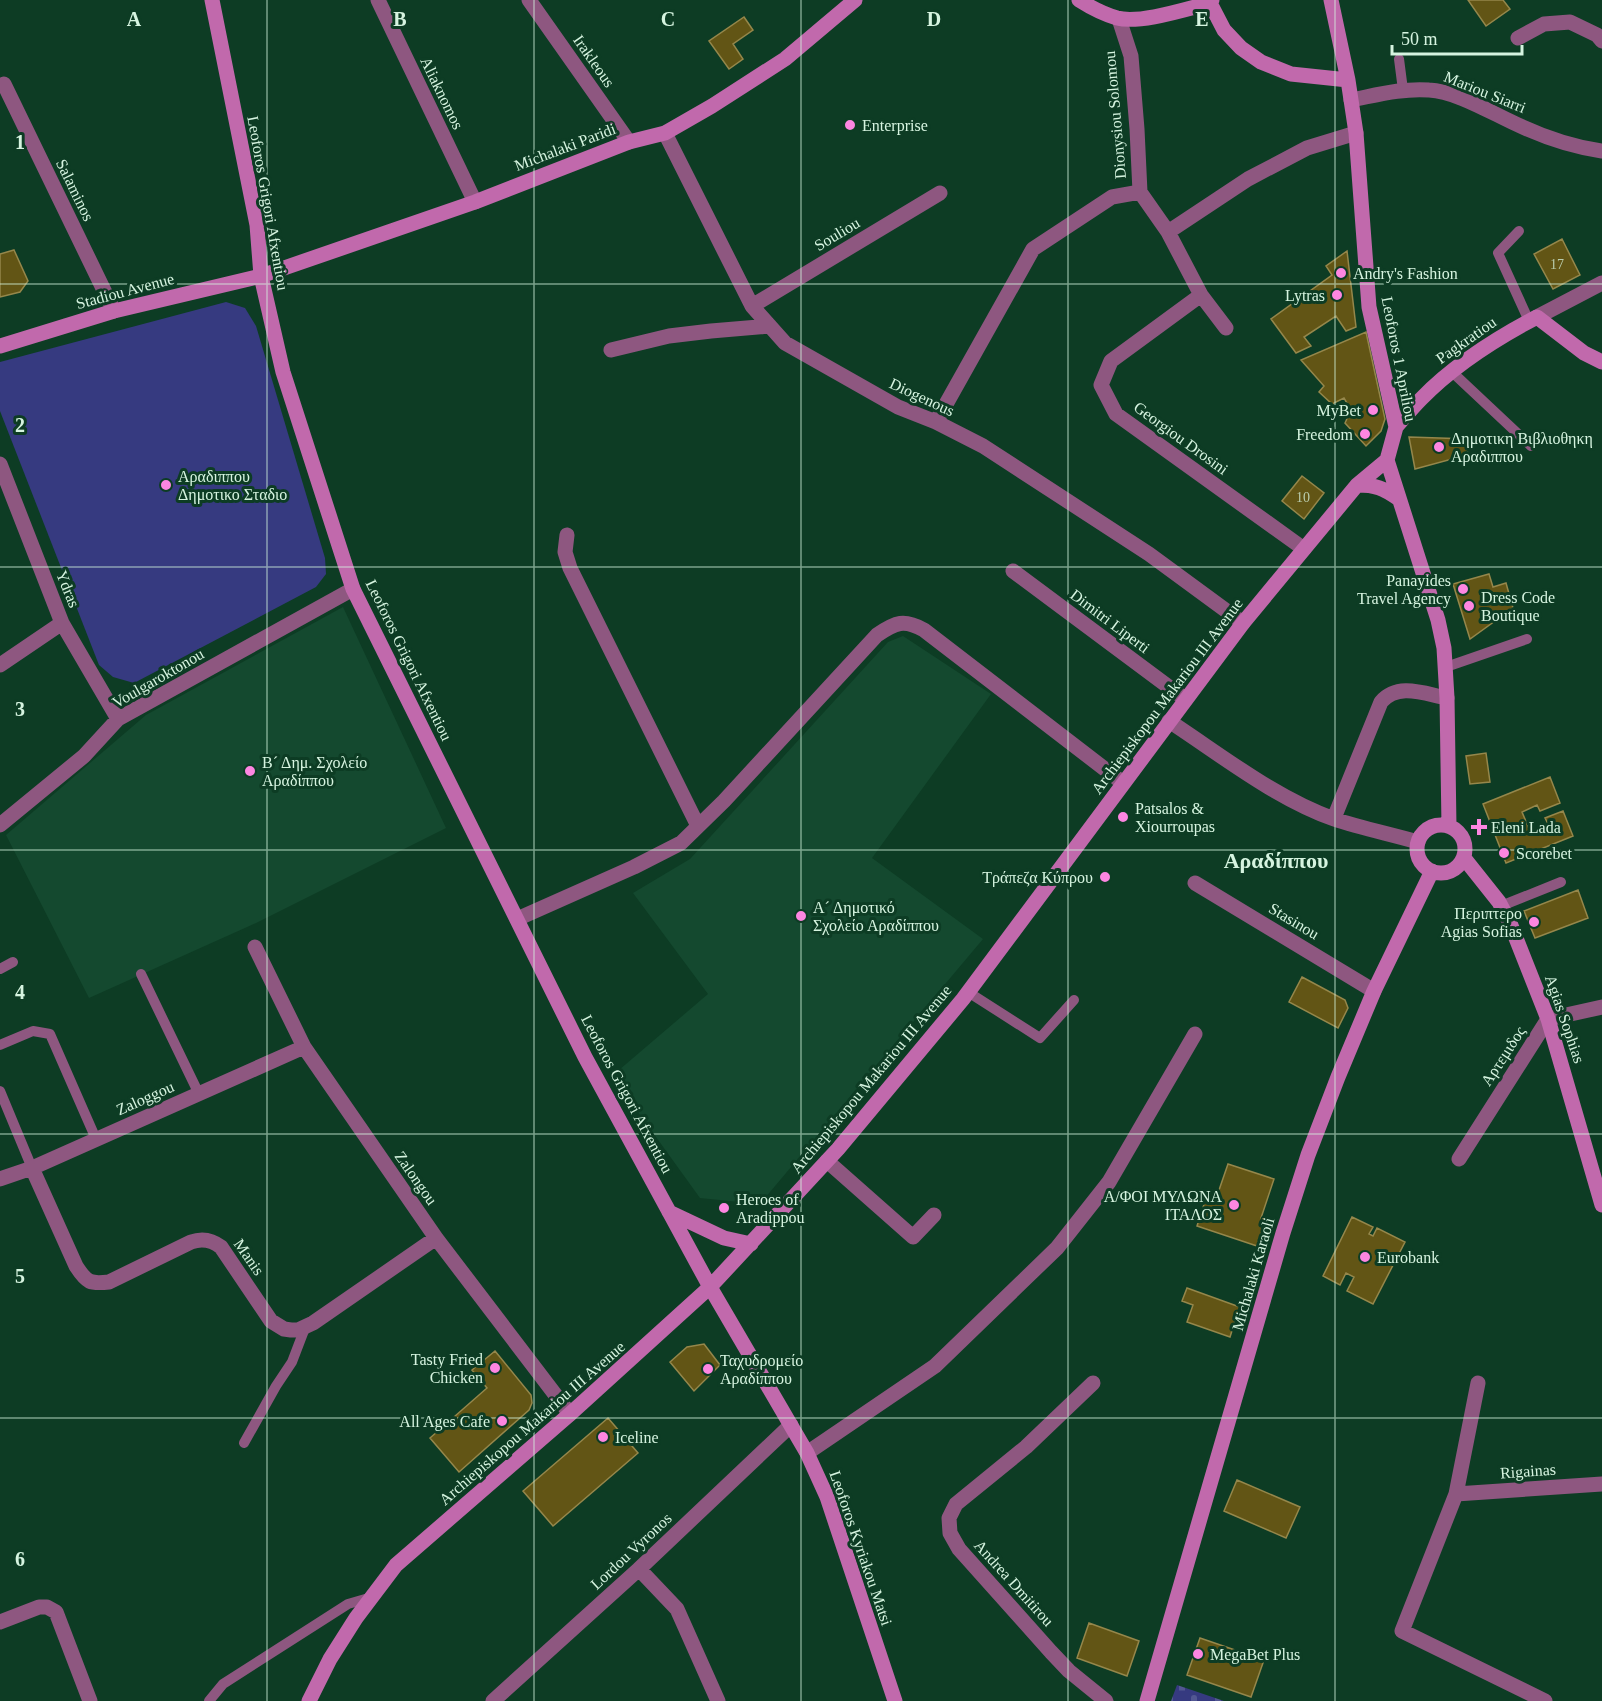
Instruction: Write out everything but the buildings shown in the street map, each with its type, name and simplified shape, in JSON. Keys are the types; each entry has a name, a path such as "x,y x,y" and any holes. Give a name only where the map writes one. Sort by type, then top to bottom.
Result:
{"main road":[{"name":"Leoforos Grigori Afxentiou","path":"212,0 257,225 261,276 284,372 353,590 585,1057 710,1287"},
{"name":"Michalaki Paridi","path":"261,276 475,202 629,142 665,133 712,106 784,59 855,0"},
{"path":"1079,0 1119,19 1150,18 1211,2 1224,30 1241,48 1261,62 1291,74 1348,80"},
{"name":"Leoforos 1 Apriliou","path":"1331,0 1348,80 1356,133 1369,307 1396,427 1387,460"},
{"name":"Stadiou Avenue","path":"0,346 114,311 261,276"},
{"path":"1533,319 1584,353 1602,362"},
{"name":"Pagkratiou","path":"1396,427 1451,371 1498,337 1533,319"},
{"path":"1387,460 1438,620 1444,648 1449,826"},
{"name":"Archiepiskopou Makariou III Avenue","path":"309,1701 330,1659 396,1565 570,1414 710,1287 827,1161 968,992 1243,623 1357,486 1387,460"},
{"path":"1357,486 1370,485 1383,488 1399,499"},
{"path":"1441,824 1449,826 1456,829 1465,842 1464,858 1454,869 1447,872 1432,871 1418,856 1418,842 1427,829 1441,824"},
{"name":"Agias Sophias","path":"1464,858 1501,906 1510,923 1548,1019 1602,1205"},
{"name":"Michalaki Karaoli","path":"1147,1701 1283,1233 1308,1155 1374,991 1432,871"},
{"path":"669,1212 724,1238 751,1244"},
{"name":"Leoforos Kyriakou Matsi","path":"710,1287 807,1453 827,1497 895,1701"}],"street":[{"name":"Irakleous","path":"529,0 629,142"},
{"name":"Aliaknomos","path":"382,2 475,202"},
{"name":"Dionysiou Solomou","path":"1119,19 1131,56 1140,192 1168,232 1201,295 1226,328"},
{"path":"1518,38 1544,24 1570,22 1597,35 1602,41"},
{"name":"Salaminos","path":"2,81 114,311"},
{"name":"Mariou Siarri","path":"1351,100 1403,90 1431,90 1457,97 1517,125 1556,139 1602,151"},
{"name":"Diogenous","path":"665,133 752,306 785,343 898,407 936,422 983,446 1149,554 1243,623"},
{"path":"1168,232 1258,174 1307,148 1356,133"},
{"path":"936,422 1034,249 1112,197 1140,192"},
{"name":"Souliou","path":"752,306 940,193"},
{"path":"1533,319 1602,283"},
{"name":"Georgiou Drosini","path":"1201,295 1111,361 1101,385 1116,414 1305,549"},
{"path":"610,350 669,336 770,326"},
{"name":"Ydras","path":"1,472 62,623 118,719"},
{"path":"567,535 565,552 570,568 698,826"},
{"name":"Dimitri Liperti","path":"1013,571 1185,699"},
{"name":"Voulgaroktonou","path":"0,825 84,756 118,719 353,590"},
{"path":"0,665 62,623"},
{"path":"517,919 634,867 681,843 736,788 877,635 892,625 900,623 912,624 924,630 1123,783"},
{"path":"1334,818 1381,702 1387,695 1405,690 1447,698"},
{"path":"1169,721 1296,801 1334,818 1418,842"},
{"name":"Stasinou","path":"1195,883 1374,991"},
{"name":"Zalongou","path":"255,947 304,1047 436,1238 570,1414"},
{"name":"Αρτεμιδος","path":"1459,1159 1548,1019 1602,1007"},
{"path":"807,1453 935,1366 1057,1248 1109,1182 1196,1034"},
{"name":"Zaloggou","path":"0,1179 32,1168 304,1047"},
{"path":"827,1161 913,1237 934,1215"},
{"name":"Manis","path":"32,1168 76,1266 87,1280 94,1283 109,1282 191,1242 198,1239 204,1240 221,1247 271,1322 284,1329 305,1328"},
{"path":"305,1328 436,1238"},
{"name":"Andrea Dmitirou","path":"1092,1383 1026,1447 956,1504 948,1518 950,1533 959,1549 1051,1652 1106,1701"},
{"path":"1478,1383 1456,1494 1402,1631 1545,1701"},
{"name":"Lordou Vyronos","path":"493,1701 639,1569 791,1425"},
{"name":"Rigainas","path":"1456,1494 1602,1484"},
{"path":"639,1569 677,1608 718,1701"},
{"path":"0,1622 39,1607 47,1606 56,1612 90,1701"}],"lane":[{"path":"1399,59 1403,90"},
{"path":"1519,231 1498,253 1533,319"},
{"path":"1451,371 1530,446"},
{"path":"1446,667 1527,639"},
{"path":"1501,906 1561,882"},
{"path":"0,969 13,962"},
{"path":"141,974 199,1094"},
{"path":"968,992 1040,1038 1074,1000"},
{"path":"0,1046 33,1031 50,1034 96,1139"},
{"path":"0,1091 32,1168"},
{"path":"244,1443 292,1362 305,1328"},
{"path":"209,1701 223,1684 348,1604 372,1597"}],"shaded area":[{"name":"Β´ Δημ. Σχολείο Αραδίππου","path":"343,607 446,828 256,923 89,998 6,835 146,715"},
{"name":"Α´ Δημοτικό Σχολείο Αραδίππου","path":"903,636 991,694 872,858 983,939 760,1204 700,1198 612,1076 708,994 633,893 690,859 888,642"}],"green space":[{"name":"Αραδιππου Δημοτικο Σταδιο","path":"226,302 245,308 256,326 325,558 326,574 316,587 134,683 113,677 99,665 0,411 0,362"},
{"path":"1177,1685 1224,1701 1171,1701"}],"place":[{"name":"Enterprise","path":"850,125"},
{"name":"Andry's Fashion","path":"1341,273"},
{"name":"Lytras","path":"1337,295"},
{"name":"MyBet","path":"1373,410"},
{"name":"Freedom","path":"1365,434"},
{"name":"Δημοτικη Βιβλιοθηκη Αραδιππου","path":"1439,447"},
{"name":"Αραδιππου Δημοτικο Σταδιο","path":"166,485"},
{"name":"Panayides Travel Agency","path":"1463,589"},
{"name":"Dress Code Boutique","path":"1469,606"},
{"name":"Β´ Δημ. Σχολείο Αραδίππου","path":"250,771"},
{"name":"Patsalos & Xiourroupas","path":"1123,817"},
{"name":"Eleni Lada","path":"1479,827"},
{"name":"Scorebet","path":"1504,853"},
{"name":"Τράπεζα Κύπρου","path":"1105,877"},
{"name":"Α´ Δημοτικό Σχολείο Αραδίππου","path":"801,916"},
{"name":"Περιπτερο Agias Sofias","path":"1534,922"},
{"name":"Α/ΦΟΙ ΜΥΛΩΝΑ ΙΤΑΛΟΣ","path":"1234,1205"},
{"name":"Heroes of Aradippou","path":"724,1208"},
{"name":"Eurobank","path":"1365,1257"},
{"name":"Tasty Fried Chicken","path":"495,1368"},
{"name":"Ταχυδρομείο Αραδίππου","path":"708,1369"},
{"name":"All Ages Cafe","path":"502,1421"},
{"name":"Iceline","path":"603,1437"},
{"name":"MegaBet Plus","path":"1198,1654"}],"district":[{"name":"Αραδίππου","path":"1276,860"}]}
